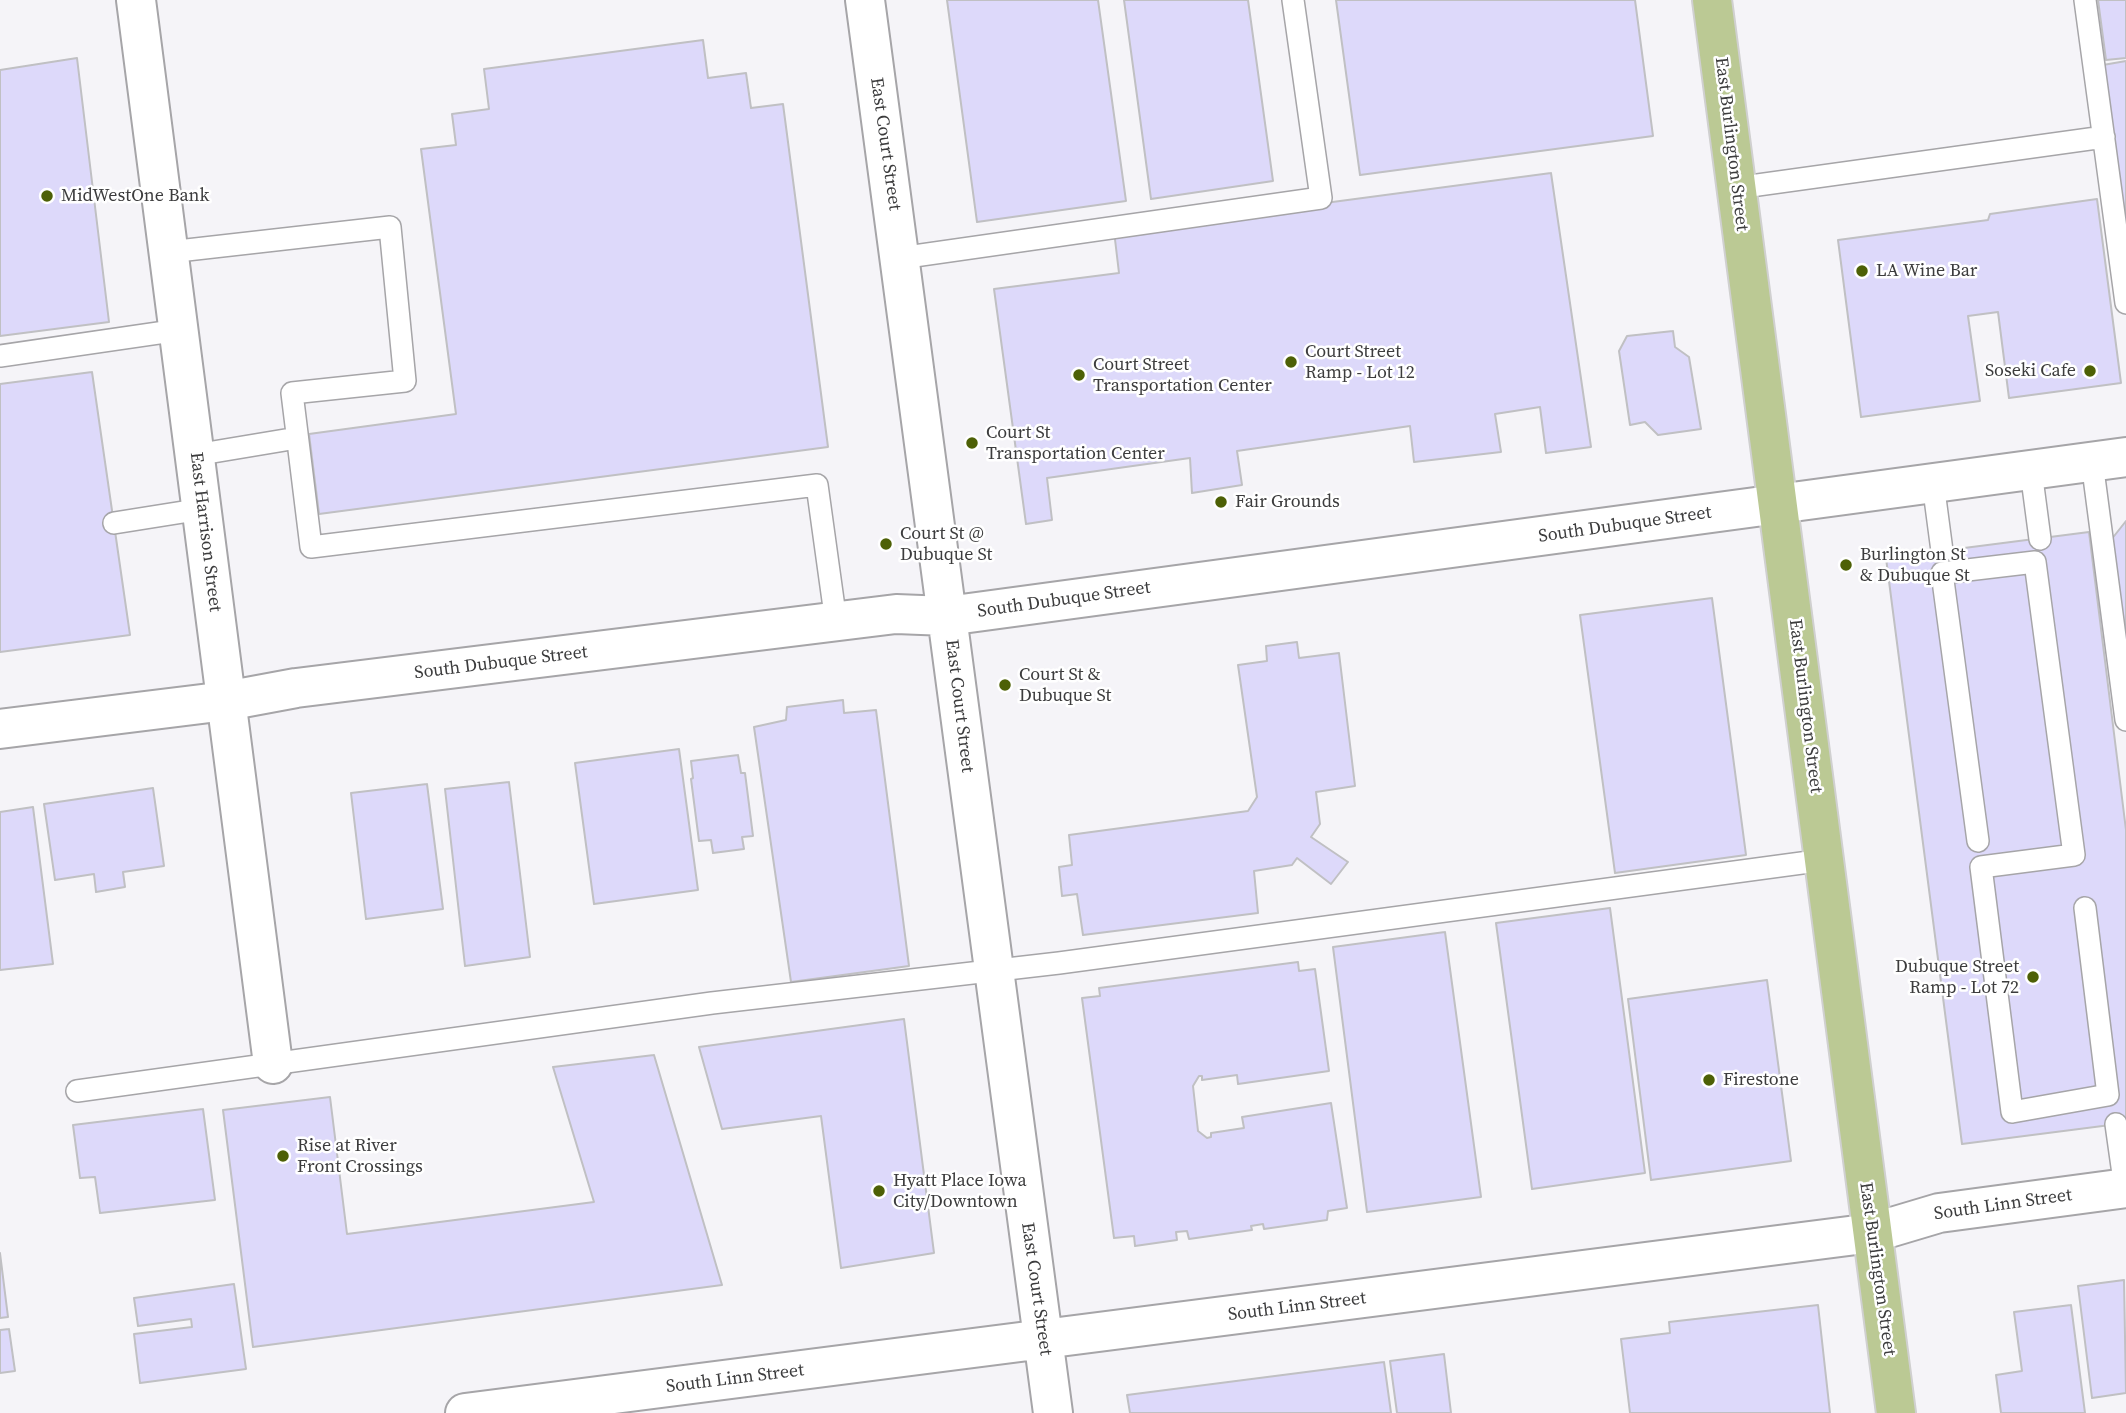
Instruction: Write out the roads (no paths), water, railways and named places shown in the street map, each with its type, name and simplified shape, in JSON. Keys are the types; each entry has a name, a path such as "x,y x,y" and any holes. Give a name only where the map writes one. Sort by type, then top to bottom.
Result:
{"main road":[{"name":"East Burlington Street","path":"1712,0 1896,1413"}],"street":[{"name":"East Harrison Street","path":"136,0 273,1064"},
{"name":"East Court Street","path":"865,0 1053,1413"},
{"name":"South Dubuque Street","path":"0,729 226,701 296,688 896,614 947,616 2109,460"},
{"name":"South Linn Street","path":"466,1413 1872,1234 1939,1213 2126,1188"}],"lane":[{"path":"900,258 1321,198 1293,0"},
{"path":"2085,0 2100,78 2104,136 2126,303"},
{"path":"1737,188 2104,136"},
{"path":"169,252 390,227 405,381 292,393 311,548 817,485 836,622"},
{"path":"0,356 179,330"},
{"path":"195,455 297,438"},
{"path":"2109,460 2126,720"},
{"path":"2031,471 2040,539"},
{"path":"1933,482 1942,551"},
{"path":"114,523 202,509"},
{"path":"1978,841 1942,573 2035,562 2074,855 1981,866 2012,1112 2108,1095 2085,908"},
{"path":"77,1091 712,1003 1073,961 1824,860"},
{"path":"2116,1124 2126,1188"}],"place":[{"name":"MidWestOne Bank","path":"47,196"},
{"name":"LA Wine Bar","path":"1862,271"},
{"name":"Court Street Ramp - Lot 12","path":"1291,362"},
{"name":"Soseki Cafe","path":"2090,371"},
{"name":"Court Street Transportation Center","path":"1079,375"},
{"name":"Court St Transportation Center","path":"972,443"},
{"name":"Fair Grounds","path":"1221,502"},
{"name":"Court St @ Dubuque St","path":"886,544"},
{"name":"Burlington St & Dubuque St","path":"1846,565"},
{"name":"Court St & Dubuque St","path":"1005,685"},
{"name":"Dubuque Street Ramp - Lot 72","path":"2033,977"},
{"name":"Firestone","path":"1709,1080"},
{"name":"Rise at River Front Crossings","path":"283,1156"},
{"name":"Hyatt Place Iowa City/Downtown","path":"879,1191"}]}
